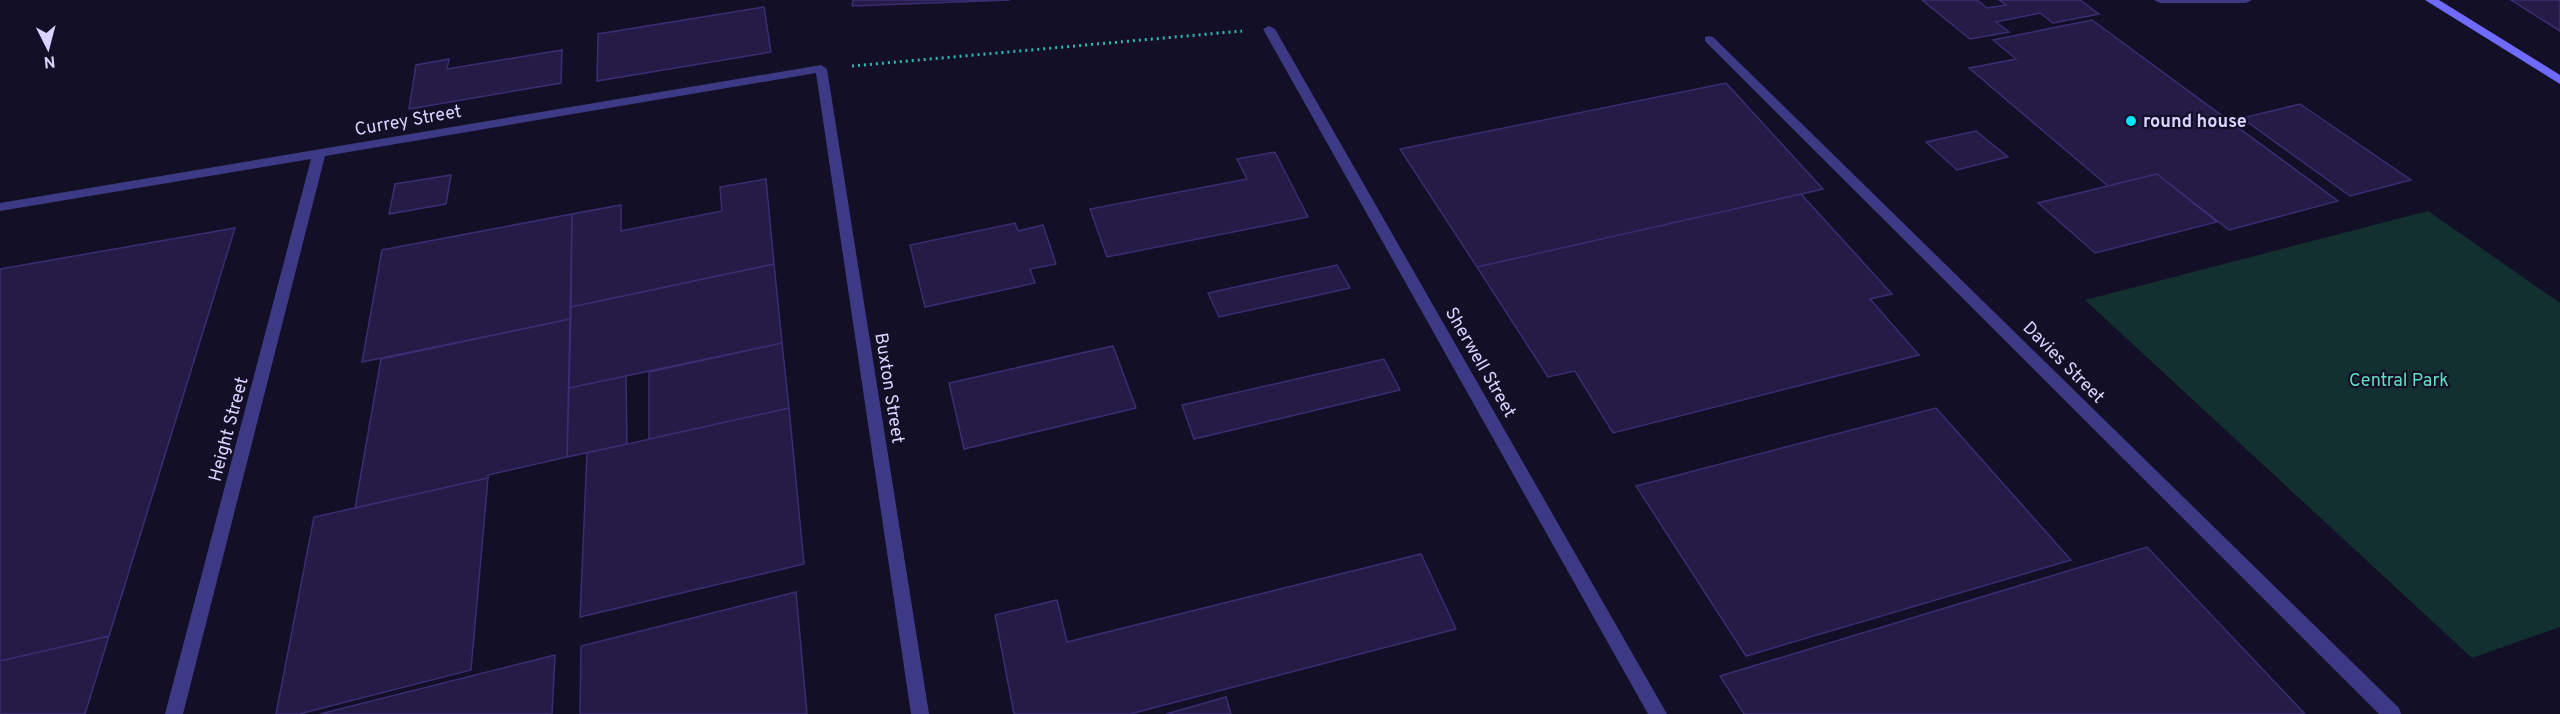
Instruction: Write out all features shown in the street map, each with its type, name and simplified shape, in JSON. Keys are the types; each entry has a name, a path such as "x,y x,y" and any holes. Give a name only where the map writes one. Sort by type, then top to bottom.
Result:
{"street":[{"path":"2160,0 2246,0"},
{"path":"2431,0 2560,80"},
{"name":"Sherwell Street","path":"1269,29 1658,714"},
{"name":"Davies Street","path":"1709,39 2392,714"},
{"name":"Currey Street","path":"0,207 821,69"},
{"name":"Buxton Street","path":"821,69 920,714"},
{"name":"Height Street","path":"174,714 320,154"}],"path":[{"path":"821,69 1269,29"}],"green space":[{"name":"Central Park","path":"2428,211 2560,303 2560,627 2472,658 2085,300"}],"building":[{"path":"853,0 1010,0 852,6"},
{"path":"1922,0 1977,0 1987,8 2006,5 1999,0 2080,0 2099,14 2053,23 2040,13 1996,22 2009,32 1970,39"},
{"path":"2511,0 2560,0 2560,31"},
{"path":"764,7 771,52 597,81 598,34"},
{"name":"round house","path":"2092,20 2338,201 2229,230 2157,174 2108,186 1969,68 2016,59 1993,40"},
{"path":"562,50 561,83 409,109 416,65 449,59 447,69"},
{"path":"1726,83 1823,189 1477,267 1400,149"},
{"path":"2300,104 2411,180 2350,196 2242,118"},
{"path":"1976,131 2008,157 1957,170 1926,142"},
{"path":"1275,152 1308,217 1107,257 1090,209 1247,179 1237,159"},
{"path":"2157,174 2217,222 2095,253 2038,203"},
{"path":"451,175 446,204 389,214 395,184"},
{"path":"766,179 774,264 571,307 572,214 621,205 621,231 722,211 720,187"},
{"path":"1801,194 1892,294 1870,299 1919,355 1613,433 1575,371 1548,377 1477,267"},
{"path":"572,214 570,319 362,362 382,250"},
{"path":"1015,223 1018,231 1043,225 1056,264 1030,269 1035,283 925,307 910,245"},
{"path":"235,228 109,636 0,661 0,269"},
{"path":"774,264 782,343 569,388 571,307"},
{"path":"1337,265 1350,288 1219,317 1208,293"},
{"path":"570,319 567,457 488,475 488,478 355,508 381,359"},
{"path":"782,343 789,408 649,439 649,372"},
{"path":"1113,346 1136,408 964,449 949,383"},
{"path":"1384,359 1400,390 1194,439 1182,405"},
{"path":"626,376 627,444 567,457 569,388"},
{"path":"789,408 804,564 580,617 587,453"},
{"path":"1936,408 2071,560 1746,656 1636,486"},
{"path":"488,478 471,670 299,714 276,714 314,517"},
{"path":"2147,547 2305,714 1744,714 1720,676"},
{"path":"1421,554 1456,629 1130,714 1014,714 995,615 1057,600 1067,642"},
{"path":"796,592 807,714 580,714 581,646"},
{"path":"109,636 85,714 0,714 0,661"},
{"path":"555,655 552,714 320,714"},
{"path":"1226,697 1231,714 1166,714"}],"place":[{"name":"round house","path":"2131,121"}]}
